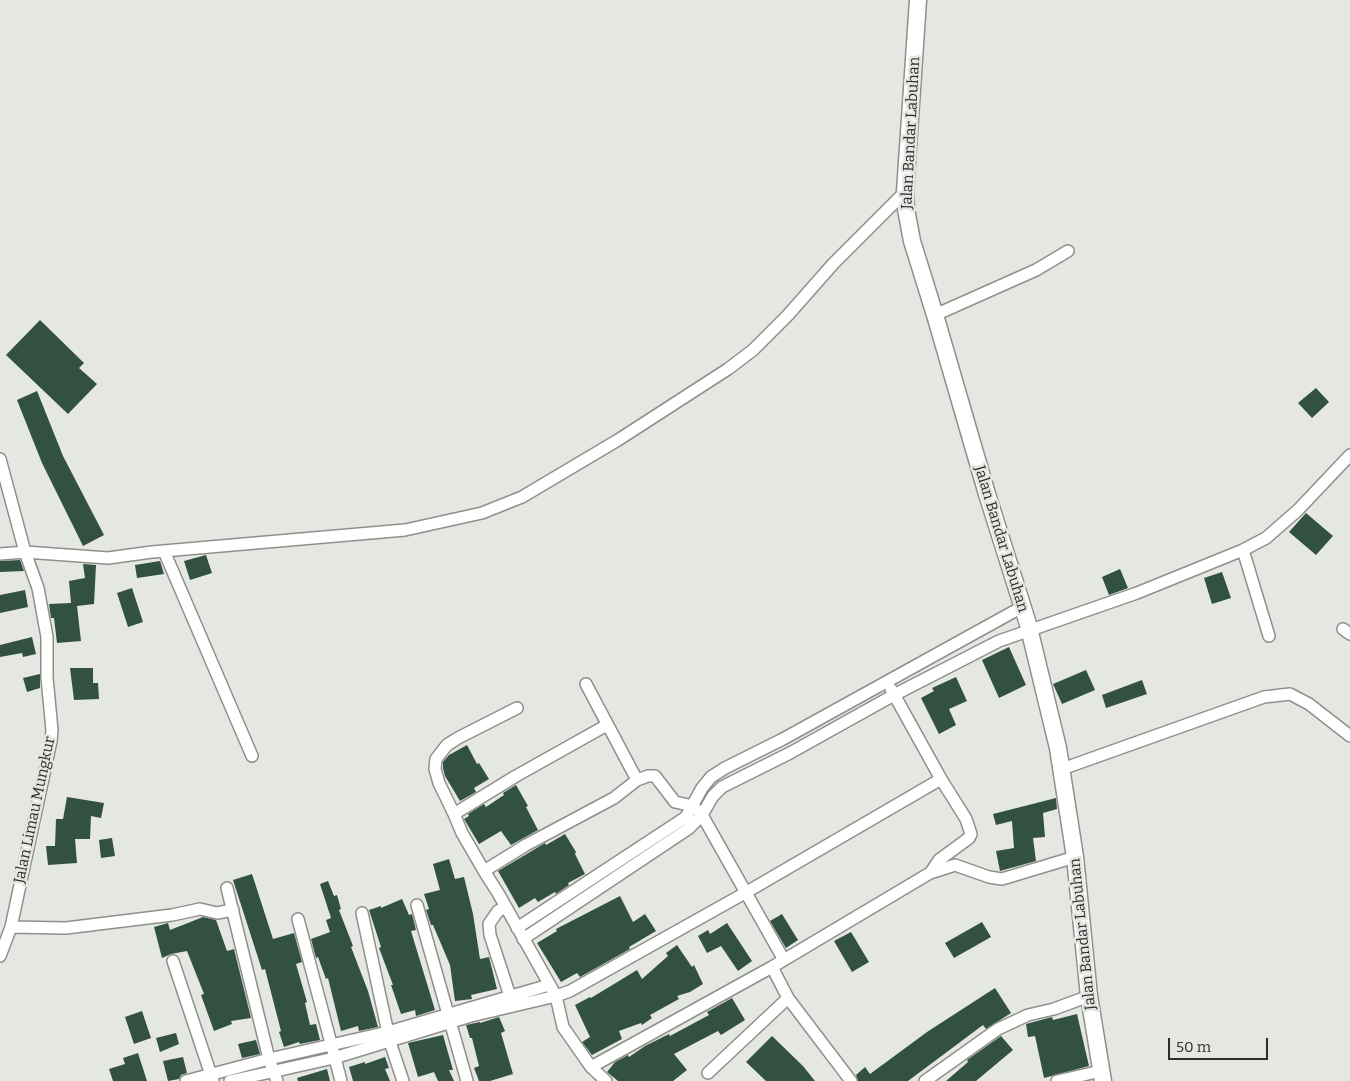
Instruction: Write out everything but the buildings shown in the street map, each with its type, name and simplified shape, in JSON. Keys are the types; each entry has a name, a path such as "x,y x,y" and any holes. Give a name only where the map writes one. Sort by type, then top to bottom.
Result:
{"main road":[{"name":"Jalan Bandar Labuhan","path":"918,0 905,192 906,209 912,241 1029,630 1062,769 1089,996 1102,1076"}],"street":[{"path":"0,554 25,552 108,558 164,551 405,530 482,513 522,497 618,440 728,369 753,350 788,315 833,264 905,192"},
{"path":"935,315 1028,274 1068,251"},
{"path":"523,939 688,829 702,816 713,796 722,786 790,753 894,695 999,641 1136,593 1243,550 1266,538 1298,510 1350,455"},
{"name":"Jalan Limau Mungkur","path":"0,459 25,552 38,588 47,637 47,678 52,736 11,927 0,956"},
{"path":"1243,550 1269,636"},
{"path":"164,551 252,756"},
{"path":"517,928 686,817 702,788 711,777 725,768 783,739 1022,607"},
{"path":"1350,626 1343,629 1350,634"},
{"path":"956,644 964,659"},
{"path":"886,681 941,779 966,819 971,834 939,860 930,873"},
{"path":"586,684 637,780"},
{"path":"1062,769 1264,697 1272,696 1290,694 1309,704 1350,736"},
{"path":"517,708 447,745 436,759 435,768 439,783 462,833 556,996 563,1027 591,1067 606,1081"},
{"path":"454,814 516,776 607,725"},
{"path":"484,871 526,845 614,798 637,780 648,776 655,776 675,802 692,806 702,816 784,960"},
{"path":"450,1018 556,996 587,982 941,779"},
{"path":"681,820 688,829"},
{"path":"591,1067 772,968 930,873 955,865 982,875 1002,879 1074,858"},
{"path":"227,888 269,1059 275,1076"},
{"path":"417,905 468,1081"},
{"path":"506,907 498,911 489,924 490,935 510,996"},
{"path":"11,927 66,928 138,920 200,909 217,913 233,910"},
{"path":"362,913 389,1037 403,1081"},
{"path":"298,920 341,1081"},
{"path":"173,961 212,1078"},
{"path":"772,968 788,998 851,1081"},
{"path":"230,1081 275,1076 334,1058 389,1037 450,1018 510,996 549,985"},
{"path":"925,1081 998,1029 1028,1015 1054,1009 1089,996"},
{"path":"708,1073 788,998"},
{"path":"186,1081 212,1078 269,1059 331,1045 389,1037"},
{"path":"1057,1081 1102,1076"}]}
